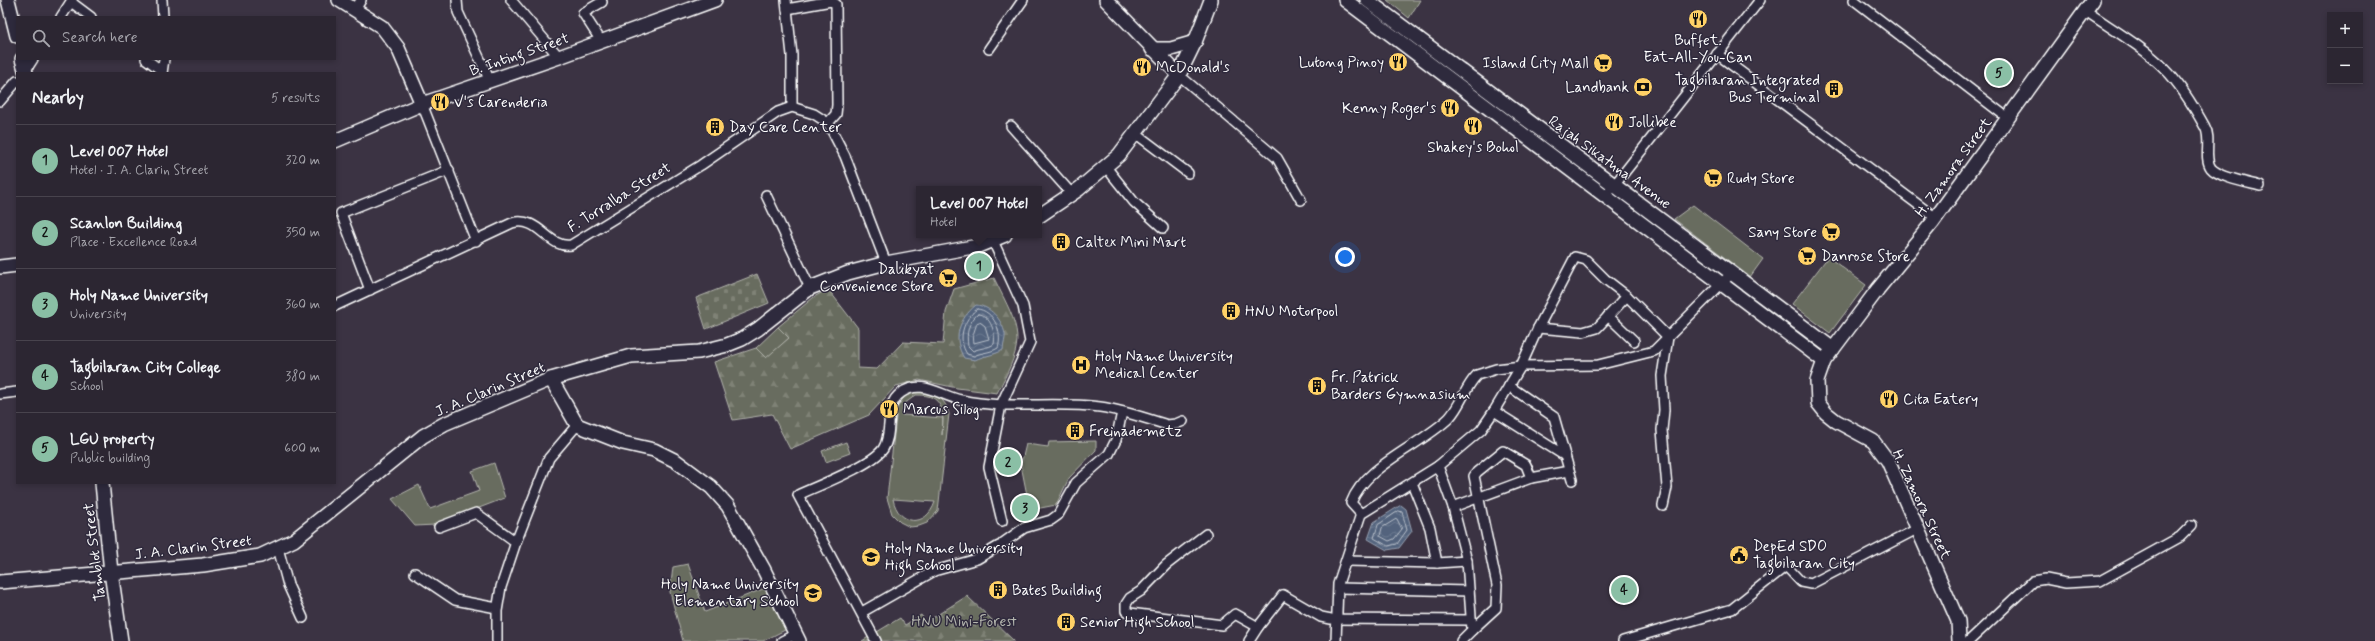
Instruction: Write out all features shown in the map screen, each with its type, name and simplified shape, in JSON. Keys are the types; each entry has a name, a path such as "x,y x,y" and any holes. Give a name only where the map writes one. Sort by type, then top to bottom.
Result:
{"main road":[{"path":"8,0 16,32"},
{"path":"339,0 358,5 382,27 398,48 422,104"},
{"name":"B. Inting Street","path":"336,141 422,104 559,57 715,0"},
{"path":"1106,0 1152,49 1179,75"},
{"path":"1042,214 1106,167 1119,155 1179,75 1195,42 1211,0"},
{"path":"1345,0 1824,361"},
{"name":"Rajah Sikatuna Avenue","path":"1367,0 1833,349"},
{"name":"H. Zamora Street","path":"1959,641 1958,621 1888,461 1874,441 1836,421 1826,413 1818,403 1817,381 1824,361 1878,289 1936,218 2009,119 2093,0"},
{"path":"1391,35 1398,24"},
{"path":"1152,49 1171,49 1195,42"},
{"path":"1620,208 1630,197"},
{"name":"J. A. Clarin Street","path":"0,582 203,564 260,556 294,540 423,436 444,424 551,379 631,356 699,352 727,345 742,339 758,329 810,288 848,273 886,263 978,246 999,238"},
{"path":"0,267 16,265"},
{"path":"551,379 577,425 623,443 654,450 676,461 711,487 728,506 764,570 797,637"},
{"name":"Tamblot Street","path":"102,484 111,572 121,641"}],"street":[{"path":"162,0 163,16"},
{"path":"457,0 458,12 468,30 490,81"},
{"path":"511,0 559,57"},
{"path":"989,49 1023,0"},
{"path":"1605,197 1760,0"},
{"path":"1854,0 2009,119"},
{"path":"62,16 72,1 90,16"},
{"path":"828,123 836,114 837,106 835,77 837,27 836,4 831,1 787,5 792,55 792,107 814,114 828,123 845,156 886,263"},
{"path":"601,41 583,13 602,2"},
{"path":"2086,11 2164,68 2178,84 2206,129 2208,162 2212,169 2220,174 2260,186"},
{"path":"1717,54 1936,218"},
{"path":"23,71 32,60"},
{"path":"147,60 162,72"},
{"path":"162,72 164,60"},
{"path":"1179,75 1277,158 1301,200"},
{"path":"0,101 16,80"},
{"path":"336,306 476,241 422,104"},
{"name":"F. Torralba Street","path":"476,241 521,220 531,223 560,245 571,245 701,165 778,112 792,107"},
{"path":"1011,126 1071,193"},
{"path":"1135,133 1188,173"},
{"path":"1106,167 1134,202 1163,228"},
{"path":"370,290 341,214 449,170"},
{"path":"766,195 810,288"},
{"path":"993,241 1024,306 1030,342 1001,405 989,467 1003,524 1004,542"},
{"path":"1336,641 1341,575 1347,561 1361,514 1438,466 1481,430 1521,366 1538,328 1575,257 1586,260 1605,279 1627,296 1668,337"},
{"path":"1361,514 1351,503 1354,496 1371,474 1430,434 1448,418 1458,407 1478,375 1496,369 1521,366 1598,365 1654,351 1722,285 1731,274"},
{"path":"1538,328 1583,332 1597,328 1627,296"},
{"path":"1608,316 1634,342"},
{"path":"1663,506 1667,487 1662,430 1664,410 1662,376 1668,337"},
{"path":"1454,507 1531,478 1571,476 1554,417 1509,386"},
{"path":"876,641 862,612 798,496 859,466 882,450 888,436 893,404 900,393 911,388 924,387 942,392 953,398 1001,405 1065,405 1099,407 1167,425 1176,424 1183,421"},
{"path":"0,394 16,392"},
{"path":"1494,411 1565,456"},
{"path":"862,612 934,571 977,559 1024,528 1051,520 1058,515 1076,483 1109,454 1116,440 1122,412"},
{"path":"497,641 497,608 501,587 516,542 549,458 577,425"},
{"path":"1460,641 1496,608 1497,585 1480,497 1474,476 1503,451 1526,465 1531,478"},
{"path":"1438,466 1454,507 1467,561 1472,630"},
{"path":"1412,483 1430,528 1437,563"},
{"path":"439,527 476,513 516,542"},
{"path":"1969,641 2033,581 2046,579 2066,583 2100,581 2180,537 2192,525"},
{"path":"1623,641 1732,609 1786,566 1801,582 1811,584 1917,529"},
{"path":"1206,534 1166,565 1141,592 1130,598 1126,604 1126,611 1130,613 1222,624 1235,614 1258,627"},
{"path":"278,548 288,585 303,618"},
{"path":"1347,561 1437,563 1467,561"},
{"path":"415,573 455,600 497,608"},
{"path":"1339,588 1469,591"},
{"path":"1249,641 1283,595 1321,616 1331,619 1471,620"},
{"path":"782,641 797,637"}],"green space":[{"path":"1387,0 1420,0 1409,18"},
{"path":"1693,205 1763,259 1750,277 1674,219"},
{"path":"1828,257 1866,285 1830,333 1792,304"},
{"path":"757,274 769,303 706,329 696,298"},
{"path":"994,278 1010,311 1017,335 1013,359 997,393 957,388 919,380 896,386 869,415 790,449 772,414 733,420 714,362 756,348 766,358 789,338 778,327 814,297 828,289 858,328 858,368 877,369 903,342 943,344 946,312 954,289"},
{"path":"778,327 789,338 766,359 756,348"},
{"path":"912,391 925,392 940,398 947,407 949,414 938,511 927,523 919,526 910,527 900,522 892,514 887,498 897,408 905,395","holes":["916,395 925,395 937,401 943,418 902,415 904,404","893,499 935,502 931,511 925,517 919,520 912,520 900,514"]},
{"path":"1096,441 1096,450 1069,478 1056,505 1030,510 1021,465 1026,444 1048,447 1049,442"},
{"path":"846,442 850,453 826,462 822,451"},
{"path":"494,463 505,498 435,525 415,526 392,499 419,485 430,509 479,491 472,471"},
{"path":"688,564 705,612 768,587 787,629 763,641 683,641 670,592 673,567"},
{"name":"HNU Mini-Forest","path":"967,596 1014,641 862,641 900,618 905,625 921,615 926,622"}],"water":[{"path":"976,305 986,308 995,314 1001,323 1005,336 1003,350 975,360 964,358 960,351 958,336 959,329 965,316"},
{"path":"1401,505 1406,509 1412,531 1399,548 1387,550 1368,539 1374,522"}],"place":[{"name":"Buffet. Eat-All-You-Can","path":"1698,19"},
{"name":"Lutong Pinoy","path":"1398,62"},
{"name":"Island City Mall","path":"1603,63"},
{"name":"McDonald's","path":"1142,67"},
{"name":"LGU property","path":"1999,73"},
{"name":"Landbank","path":"1643,87"},
{"name":"Tagbilaran Integrated Bus Terminal","path":"1834,89"},
{"name":"V's Carenderia","path":"440,102"},
{"name":"Kenny Roger's","path":"1450,108"},
{"name":"Jollibee","path":"1614,122"},
{"name":"Shakey's Bohol","path":"1473,126"},
{"name":"Day Care Center","path":"715,127"},
{"name":"Rudy Store","path":"1713,178"},
{"name":"Sany Store","path":"1831,232"},
{"name":"Caltex Mini Mart","path":"1061,242"},
{"name":"Danrose Store","path":"1807,256"},
{"name":"Level 007 Hotel","path":"979,266"},
{"name":"Dalikyat Convenience Store","path":"948,278"},
{"name":"HNU Motorpool","path":"1231,311"},
{"name":"Holy Name University Medical Center","path":"1081,365"},
{"name":"Fr. Patrick Barders Gymnasium","path":"1317,386"},
{"name":"Cita Eatery","path":"1889,399"},
{"name":"Marcus Silog","path":"889,409"},
{"name":"Freinademetz","path":"1075,431"},
{"name":"Scanlon Building","path":"1008,462"},
{"name":"Holy Name University","path":"1025,508"},
{"name":"DepEd SDO Tagbilaran City","path":"1739,555"},
{"name":"Holy Name University High School","path":"871,557"},
{"name":"Bates Building","path":"998,590"},
{"name":"Tagbilaran City College","path":"1624,590"},
{"name":"Holy Name University Elementary School","path":"813,593"},
{"name":"Senior High School","path":"1066,622"}]}
